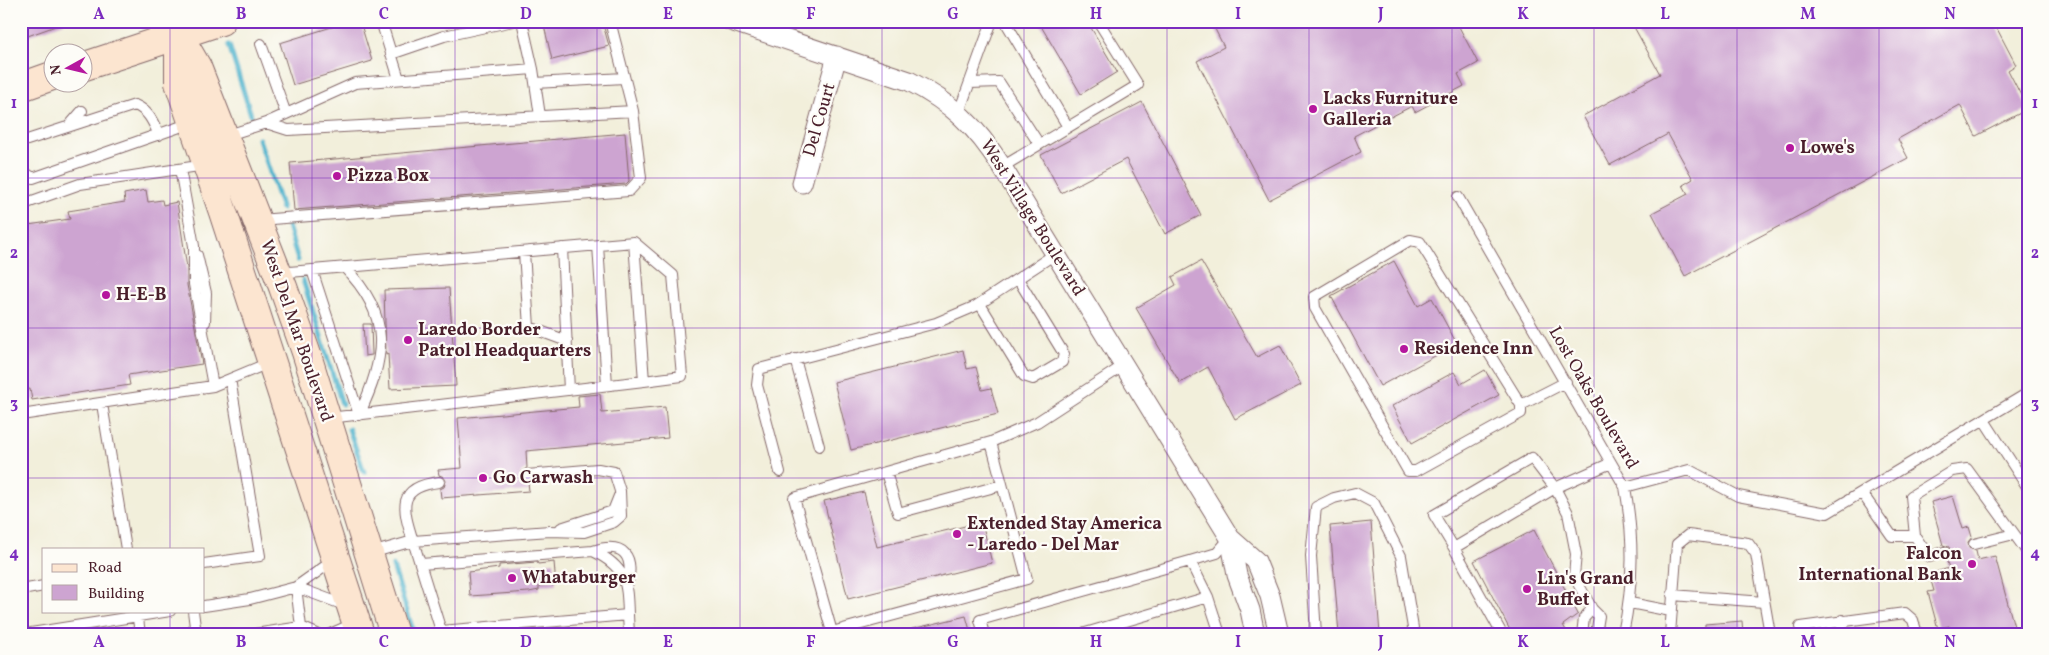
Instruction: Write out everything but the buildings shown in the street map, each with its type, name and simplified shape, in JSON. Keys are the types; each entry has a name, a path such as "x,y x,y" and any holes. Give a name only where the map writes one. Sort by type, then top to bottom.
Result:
{"main road":[{"path":"92,63 176,29 221,21"},
{"name":"West Del Mar Boulevard","path":"176,29 179,83 356,622"},
{"name":"West Del Mar Boulevard","path":"176,29 197,67 278,273 306,352 394,634"},
{"path":"21,87 42,80"},
{"path":"272,362 306,352"},
{"path":"335,559 370,553"}],"street":[{"name":"West Village Boulevard","path":"731,21 909,81 934,93 959,112 975,128 1002,167 1230,538 1256,561 1270,596 1279,634"},
{"name":"Del Court","path":"802,183 837,56"},
{"name":"West Village Boulevard","path":"1230,538 1237,575 1250,610 1255,634"}],"lane":[{"path":"381,21 399,80"},
{"path":"391,54 444,36 513,21"},
{"path":"522,21 533,69 540,116"},
{"path":"256,220 629,191 641,178 633,111 610,21"},
{"path":"959,112 992,21"},
{"path":"1004,21 1068,127"},
{"path":"1002,167 1138,85 1098,21"},
{"path":"261,44 286,114"},
{"path":"223,137 266,124 355,83 533,69"},
{"path":"535,83 624,78"},
{"path":"970,82 999,82 1039,144"},
{"path":"21,142 135,105 144,108 159,135"},
{"path":"95,107 110,113"},
{"path":"68,127 82,111"},
{"path":"266,124 288,130 633,111"},
{"path":"21,170 33,178 192,123"},
{"path":"21,205 80,184 207,165"},
{"path":"180,169 194,246 194,284 205,333 213,386"},
{"name":"Lost Oaks Boulevard","path":"1458,197 1625,486 1632,528 1630,603 1623,634"},
{"path":"1410,240 1420,242 1521,405 1521,413 1416,471 1408,471 1316,308 1314,298 1410,240"},
{"path":"278,273 634,242 673,275 682,376 327,419"},
{"path":"634,242 644,381"},
{"path":"598,245 607,385"},
{"path":"562,248 569,390"},
{"path":"524,252 529,327 567,340"},
{"path":"780,472 756,385 759,369 936,322 980,304 1055,254"},
{"path":"344,268 358,281 372,303 378,323 379,365 374,384 359,415"},
{"path":"312,270 359,415"},
{"path":"980,304 1024,376 1033,379 1062,362 1064,354 1018,279"},
{"path":"795,360 819,446"},
{"path":"21,415 213,386 272,362"},
{"path":"990,442 1027,580 832,632 794,498 990,442 1037,422 1123,366"},
{"path":"205,564 260,556 230,380"},
{"path":"1521,405 1566,382"},
{"path":"1625,486 1689,470 1738,496 1827,513 2028,393"},
{"path":"102,404 126,548"},
{"path":"1984,420 2028,488"},
{"path":"1502,634 1434,516 1532,458 1555,488 1568,513 1576,554 1574,576 1592,609 1599,616 1596,634"},
{"path":"1454,548 1555,488 1611,462"},
{"path":"370,553 413,541 550,531 584,532 614,522 620,516 620,491 617,477 614,472 608,469 527,474"},
{"path":"1944,552 1929,557 1915,536 1911,496 1952,471 1967,469 2027,549"},
{"path":"886,472 898,513 1002,485"},
{"path":"439,482 422,484 414,488 407,497 405,508 413,541 441,632 628,615"},
{"path":"1862,492 1892,536 1915,536"},
{"path":"1316,634 1311,556 1316,507 1334,498 1355,493 1374,503 1401,556 1414,634"},
{"path":"1974,544 2014,534"},
{"path":"1670,634 1677,544 1688,535 1748,543 1756,554 1770,634"},
{"path":"984,634 980,620 1217,553 1230,538"},
{"path":"420,564 611,548 625,553 630,562 631,571 627,586 629,634"},
{"path":"593,551 613,562 621,570 627,586"},
{"path":"205,606 250,599 296,588 335,559"},
{"path":"1190,561 1208,597 1220,634"},
{"path":"21,590 42,586"},
{"path":"296,588 356,622"},
{"path":"296,588 301,626"},
{"path":"1672,595 1764,602"},
{"path":"1082,634 1208,597"},
{"path":"1630,603 1671,611"},
{"path":"1582,634 1584,618 1592,609"},
{"path":"25,634 137,614 159,612"},
{"path":"193,612 196,634"},
{"path":"1800,626 1905,613 1913,620 1917,634"},
{"path":"137,614 140,634"},
{"path":"1842,620 1844,634"},
{"path":"330,634 356,622"},
{"path":"255,634 301,626 317,634"}],"waterway":[{"path":"229,45 251,115"},
{"path":"259,139 282,209"},
{"path":"288,226 298,260"},
{"path":"303,280 342,404"},
{"path":"349,429 364,472"},
{"path":"393,566 414,634"}],"place":[{"name":"Lacks Furniture Galleria","path":"1313,109"},
{"name":"Lowe's","path":"1790,148"},
{"name":"Pizza Box","path":"337,176"},
{"name":"H-E-B","path":"106,295"},
{"name":"Laredo Border Patrol Headquarters","path":"408,340"},
{"name":"Residence Inn","path":"1404,349"},
{"name":"Go Carwash","path":"483,478"},
{"name":"Extended Stay America - Laredo - Del Mar","path":"957,534"},
{"name":"Falcon International Bank","path":"1972,564"},
{"name":"Whataburger","path":"512,578"},
{"name":"Lin's Grand Buffet","path":"1527,589"}]}
